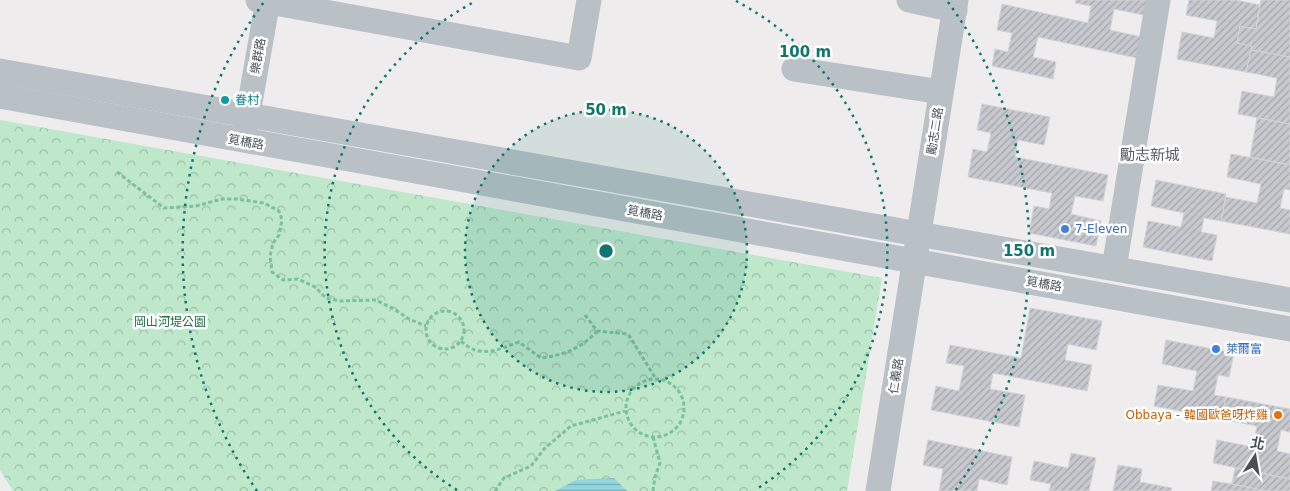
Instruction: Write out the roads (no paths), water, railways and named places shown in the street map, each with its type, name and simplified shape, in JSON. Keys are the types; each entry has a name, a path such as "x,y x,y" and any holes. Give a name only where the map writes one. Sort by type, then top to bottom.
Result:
{"street":[{"path":"264,1 579,58 589,0"},
{"path":"909,0 955,5"},
{"path":"1114,268 1158,0"},
{"name":"樂群路","path":"243,141 264,1"},
{"name":"勵志二路","path":"914,261 955,5"},
{"path":"794,69 942,92"},
{"path":"0,71 1290,300"},
{"name":"筧橋路","path":"0,96 1290,329"},
{"path":"668,217 673,190"},
{"name":"仁義路","path":"878,491 914,261"},
{"path":"1167,306 1172,279"}],"water":[{"path":"614,478 627,491 555,491 576,480"}],"place":[{"name":"眷村","path":"225,100"},
{"name":"7-Eleven","path":"1065,229"},
{"name":"萊爾富","path":"1216,349"},
{"name":"Obbaya - 韓國歐爸呀炸雞","path":"1278,415"}],"district":[{"name":"勵志新城","path":"1150,155"}],"park label":[{"name":"岡山河堤公園","path":"170,322"}]}
